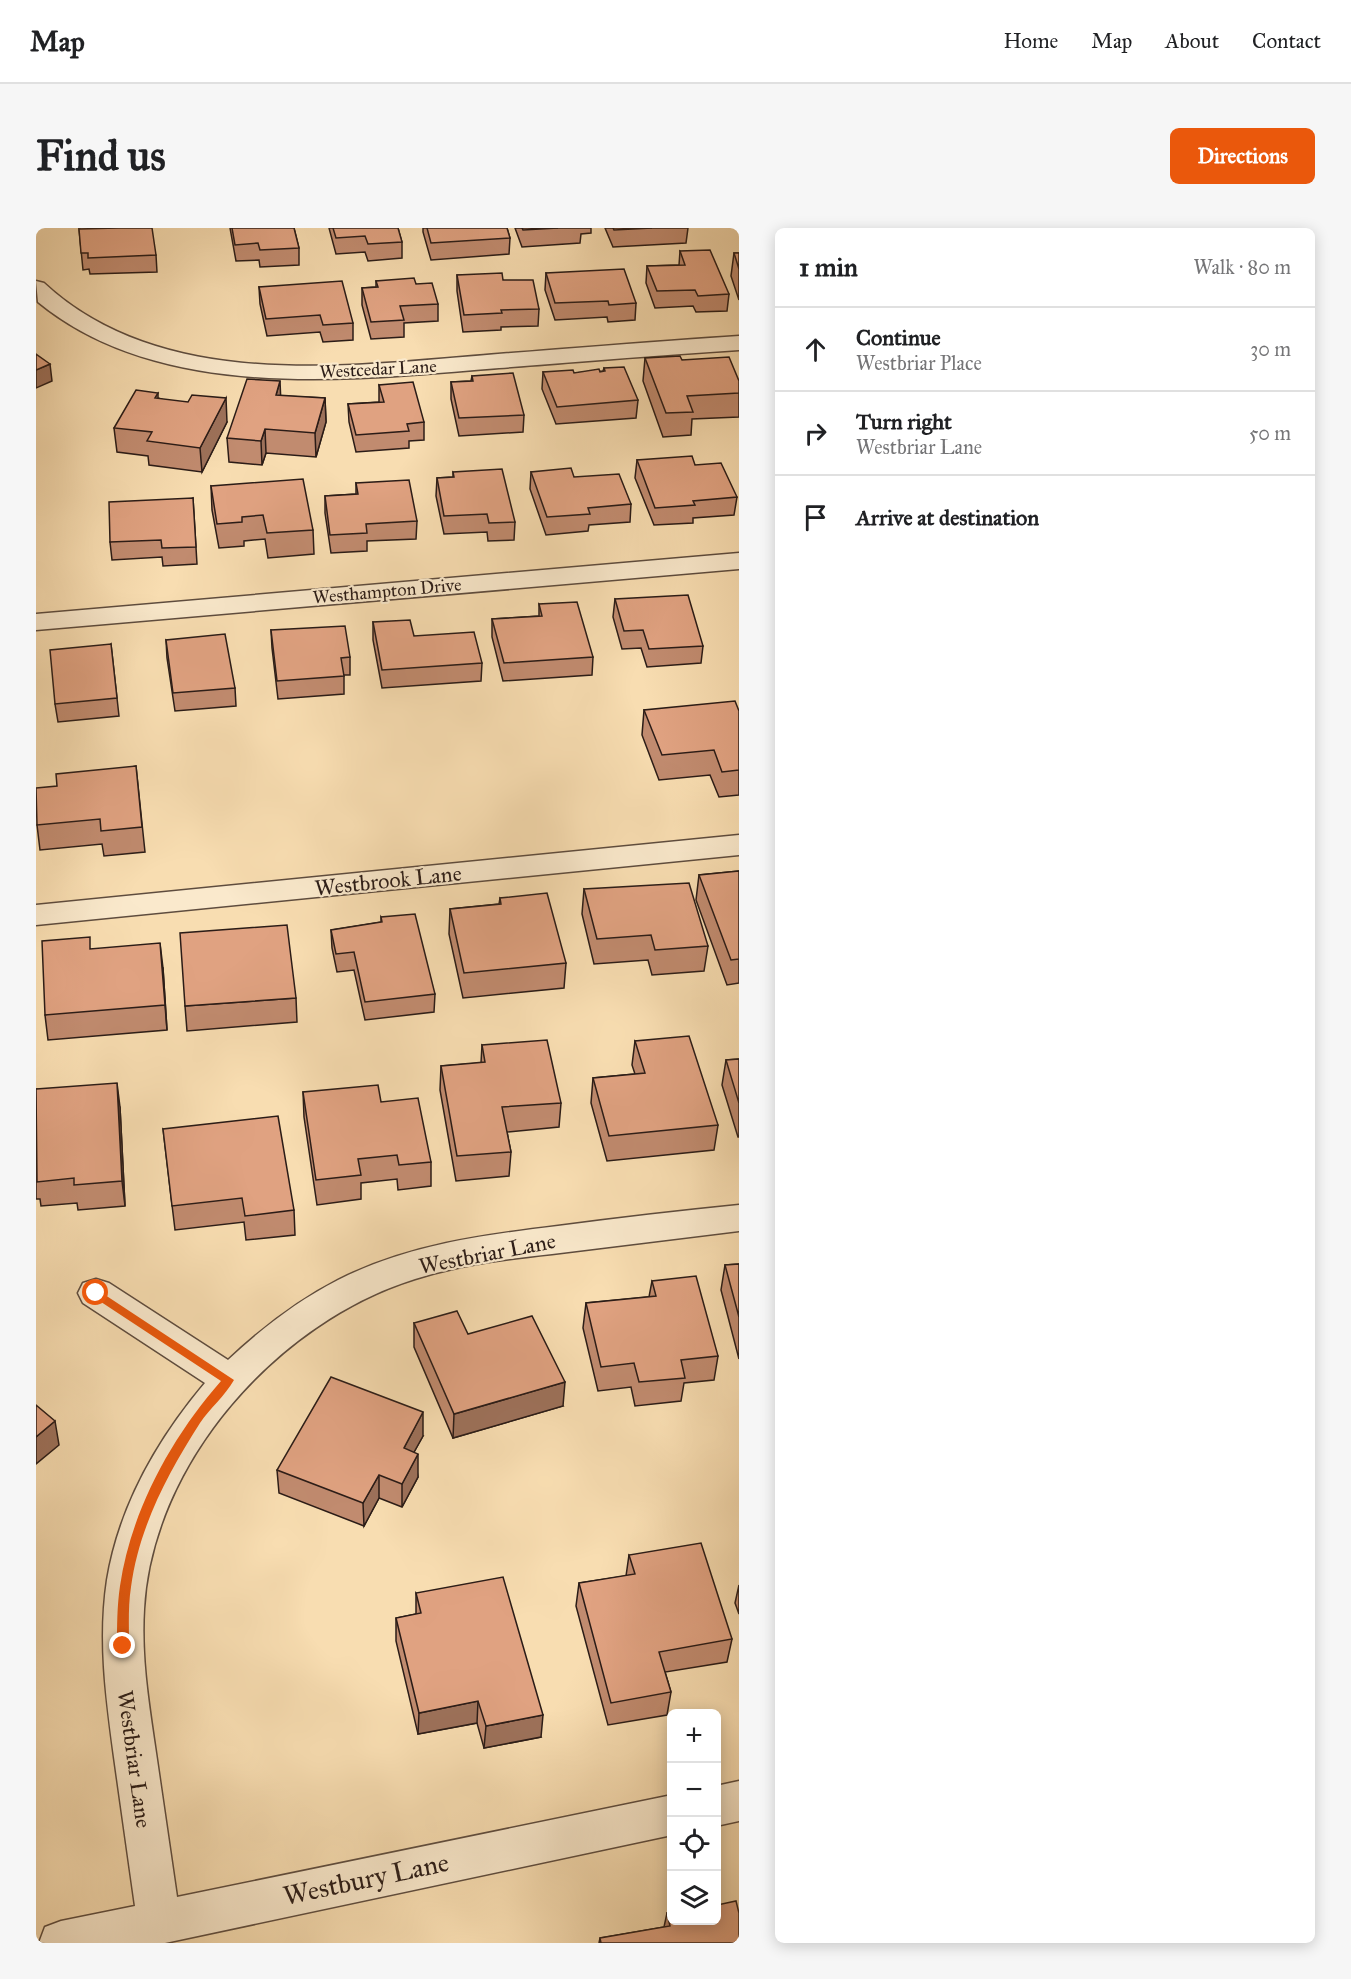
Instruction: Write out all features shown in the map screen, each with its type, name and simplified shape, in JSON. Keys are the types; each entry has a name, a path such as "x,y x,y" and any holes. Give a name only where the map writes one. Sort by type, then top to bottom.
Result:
{"street":[{"name":"Westcedar Lane","path":"36,288 63,311 85,324 140,348 198,364 264,372 364,371 739,343"},
{"name":"Westhampton Drive","path":"36,622 739,561"},
{"name":"Westbrook Lane","path":"36,915 739,845"},
{"name":"Westbriar Lane","path":"159,1922 125,1685 123,1646 125,1588 138,1533 157,1486 202,1411 229,1380 253,1358 312,1314 342,1296 398,1271 458,1254 498,1247 739,1218"},
{"path":"96,1293 229,1380"},
{"path":"721,1805 739,1801"},
{"name":"Westbury Lane","path":"61,1943 667,1816"}],"building":[{"path":"152,228 156,255 88,258 88,253 81,253 79,229"},
{"path":"232,228 294,228 299,248 260,250 258,243 235,245"},
{"path":"333,228 398,228 402,242 368,244 365,236 336,238"},
{"path":"427,228 507,228 510,238 431,243"},
{"path":"522,228 558,228 523,230"},
{"path":"613,228 652,228 614,230"},
{"path":"710,250 729,294 698,296 695,290 657,291 647,266 685,265 680,251"},
{"path":"734,253 739,253 739,269"},
{"path":"624,269 636,303 609,305 608,301 555,303 546,273"},
{"path":"502,273 503,280 533,280 539,309 501,310 502,313 464,315 457,275"},
{"path":"414,278 416,284 432,283 438,304 400,306 404,320 371,322 362,288 378,287 376,281"},
{"path":"342,281 353,323 323,325 320,315 266,319 259,287"},
{"path":"36,354 50,364 36,370"},
{"path":"680,356 682,360 729,357 739,381 739,393 687,396 693,412 666,413 645,358"},
{"path":"624,367 638,400 557,407 543,372 573,370 574,373 599,369 600,372 605,371 604,368"},
{"path":"513,373 524,415 459,418 451,382 473,381 472,376"},
{"path":"247,379 280,381 276,395 325,398 315,433 265,429 261,441 227,438"},
{"path":"413,382 424,422 407,424 409,431 356,435 348,404 384,402 379,385"},
{"path":"136,390 158,393 155,398 188,402 192,395 226,398 200,448 147,441 152,432 114,428"},
{"path":"692,456 695,465 721,463 737,497 693,501 695,505 655,508 637,460"},
{"path":"571,468 574,477 619,474 631,504 588,508 590,514 547,517 531,472"},
{"path":"502,469 515,522 489,523 487,514 444,516 437,478 454,477 453,472"},
{"path":"303,479 313,530 267,533 263,515 242,517 242,522 217,524 211,486"},
{"path":"409,480 417,521 366,524 367,533 330,535 325,496 358,494 356,483"},
{"path":"193,498 196,547 162,548 161,540 110,542 109,502"},
{"path":"688,595 703,646 649,649 643,630 624,631 615,599"},
{"path":"577,602 593,657 504,663 492,619 542,616 539,604"},
{"path":"410,620 414,636 474,632 482,663 382,670 373,622"},
{"path":"345,626 350,657 341,658 344,676 277,681 271,630"},
{"path":"225,634 235,688 173,693 166,640"},
{"path":"111,644 117,698 55,704 50,650"},
{"path":"735,701 739,711 739,770 722,772 714,750 662,755 644,710"},
{"path":"136,766 142,827 101,831 100,819 37,825 36,788 57,786 56,774"},
{"path":"739,871 739,959 731,960 699,875"},
{"path":"689,883 708,946 655,950 651,935 597,939 584,889"},
{"path":"547,893 566,963 464,973 450,909 501,904 500,898"},
{"path":"415,914 435,994 365,1002 354,952 336,954 331,930 382,922 381,917"},
{"path":"287,925 296,998 185,1006 180,933"},
{"path":"90,937 90,949 160,943 165,1005 45,1015 42,941"},
{"path":"689,1036 718,1125 609,1136 593,1078 645,1073 635,1041"},
{"path":"547,1040 561,1103 502,1107 511,1152 457,1156 441,1066 485,1062 482,1045"},
{"path":"739,1059 739,1103 726,1060"},
{"path":"117,1083 122,1181 74,1185 74,1178 37,1182 36,1089"},
{"path":"378,1085 381,1102 418,1098 431,1162 399,1165 397,1155 358,1159 361,1175 316,1180 303,1092"},
{"path":"278,1116 294,1210 245,1216 242,1198 172,1206 163,1129"},
{"path":"739,1264 739,1317 725,1265"},
{"path":"696,1276 718,1356 681,1360 685,1378 639,1382 634,1363 601,1367 586,1303 656,1296 652,1281"},
{"path":"457,1311 468,1334 532,1316 565,1382 454,1414 414,1323"},
{"path":"331,1377 423,1412 404,1448 418,1454 402,1484 379,1475 363,1503 277,1470"},
{"path":"36,1405 55,1421 36,1437"},
{"path":"701,1543 732,1639 659,1652 671,1692 611,1703 579,1583 635,1574 629,1555"},
{"path":"503,1577 543,1715 486,1726 478,1701 419,1713 396,1618 421,1613 416,1593"},
{"path":"736,1901 739,1913 739,1943 601,1943 600,1938 670,1925 721,1925 721,1904"}],"route":[{"path":"96,1293 229,1380 202,1411 186,1435 146,1510 130,1560 125,1588 123,1646"}]}
